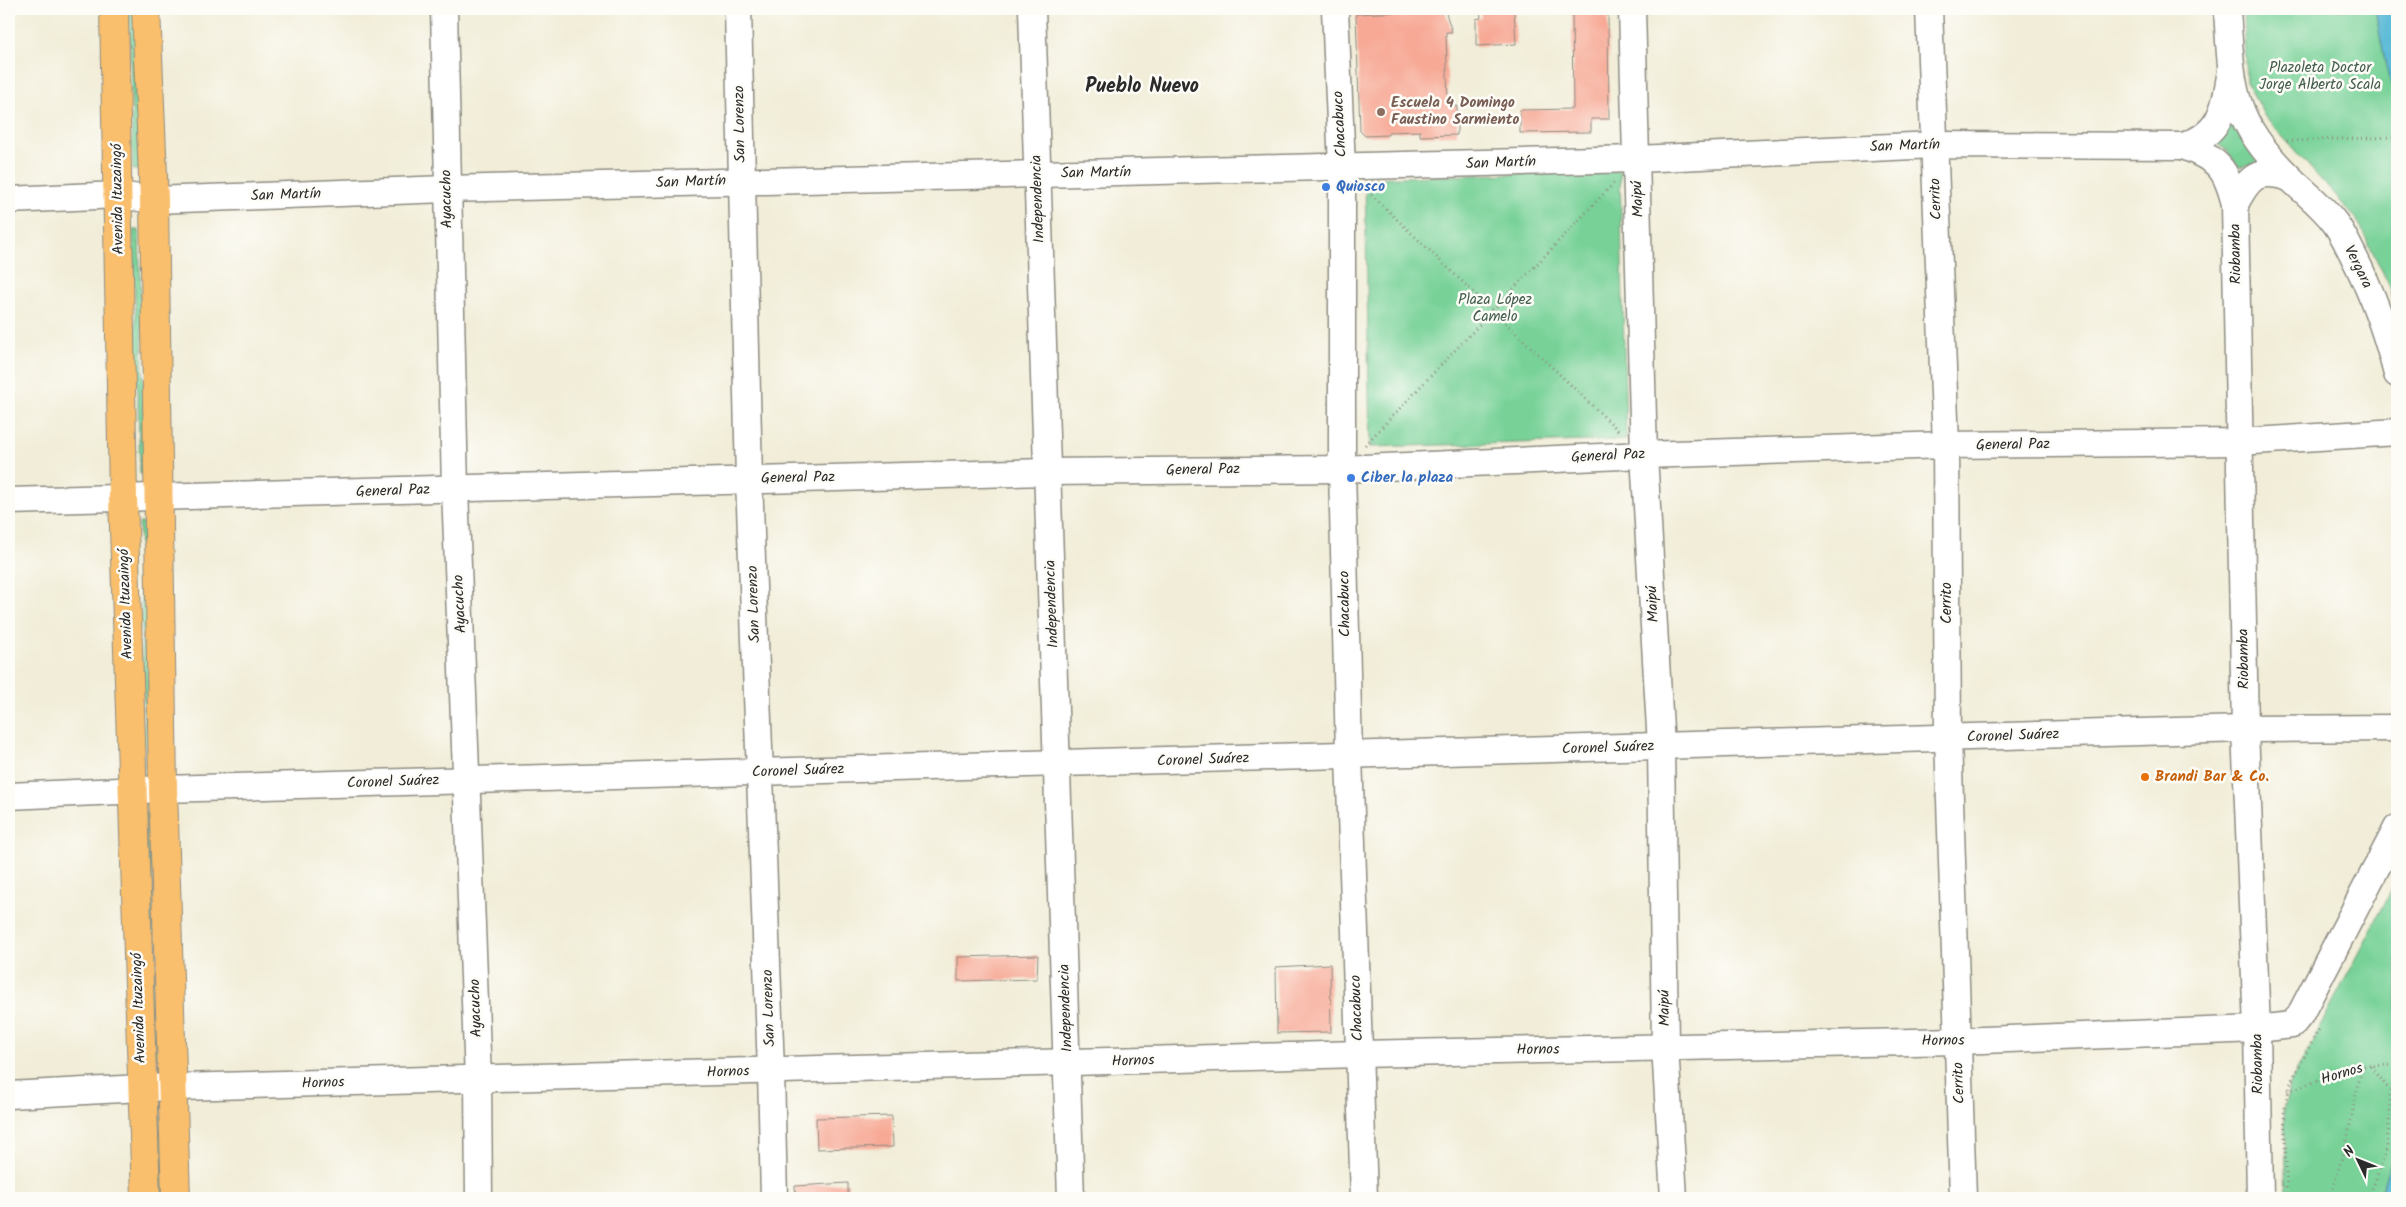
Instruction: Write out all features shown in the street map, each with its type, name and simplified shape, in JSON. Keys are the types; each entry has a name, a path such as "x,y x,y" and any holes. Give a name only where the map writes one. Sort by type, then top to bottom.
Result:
{"main road":[{"name":"Avenida Ituzaingó","path":"114,9 123,498 146,1198"},
{"name":"Avenida Ituzaingó","path":"146,9 154,200 163,789 176,1198"}],"street":[{"name":"Ayacucho","path":"444,9 454,489 478,1079 480,1198"},
{"name":"San Lorenzo","path":"738,9 749,479 774,1198"},
{"name":"Independencia","path":"1032,9 1071,1198"},
{"name":"Chacabuco","path":"1335,9 1342,167 1342,469 1349,756 1364,1198"},
{"name":"Maipú","path":"1632,9 1644,455 1661,746 1665,1046 1674,1198"},
{"name":"Cerrito","path":"1929,9 1946,446 1948,738 1963,1198"},
{"path":"2227,9 2231,71 2237,101 2253,136 2290,178"},
{"path":"2183,146 2211,133 2220,116 2231,71"},
{"name":"San Martín","path":"9,200 118,195 154,200 447,189 1637,159 1934,145 2183,146"},
{"name":"Riobamba","path":"2183,146 2204,154 2226,173 2235,204 2238,442 2245,730 2257,1029 2260,1198"},
{"path":"2235,204 2254,175 2265,173 2290,178"},
{"name":"Vergara","path":"2290,178 2312,197 2336,223 2367,282 2388,339 2397,374"},
{"name":"General Paz","path":"9,501 749,479 1047,472 1342,469 1644,455 1946,446 2238,442 2397,432"},
{"name":"Coronel Suárez","path":"9,796 163,789 1661,746 2245,730 2397,728"},
{"name":"Hornos","path":"9,1095 142,1088 771,1070 1665,1046 1958,1041 2257,1029 2292,1025 2300,1015 2397,828"}],"path":[{"path":"2282,135 2292,147"},
{"path":"2287,141 2397,136"},
{"path":"1342,469 1637,159"},
{"path":"1342,167 1644,455"},
{"path":"2287,1198 2284,1108 2288,1091 2322,1024"},
{"name":"Hornos","path":"2288,1091 2362,1066 2397,1065"},
{"path":"2330,1198 2346,1144 2362,1066"},
{"path":"2370,1198 2387,1148 2390,1113 2390,1091 2371,1066"}],"green space":[{"path":"129,9 135,9 139,170 133,170"},
{"name":"Plazoleta Doctor Jorge Alberto Scala","path":"2243,9 2375,9 2387,71 2397,104 2397,316 2390,287 2357,220 2265,117 2246,82"},
{"path":"2234,105 2266,160 2239,167 2227,151 2218,144 2231,122"},
{"name":"Plaza López Camelo","path":"1620,171 1626,440 1370,447 1365,178"},
{"path":"133,230 139,230 146,474 140,474"},
{"path":"139,523 144,523 151,767 145,767"},
{"path":"145,813 151,813 157,1057 151,1057"},
{"path":"2397,880 2397,1145 2378,1198 2287,1198 2284,1108 2291,1082"},
{"path":"156,1117 162,1117 165,1198 158,1198"}],"water":[{"path":"2375,9 2397,9 2397,104 2387,71"},
{"path":"2397,1145 2397,1198 2378,1198"}],"building":[{"path":"1480,9 1514,9 1516,44 1476,46 1476,19 1481,18"},
{"path":"1572,9 1608,9 1609,119 1591,119 1591,132 1520,133 1520,110 1573,109"},
{"path":"1445,10 1452,32 1446,32 1448,106 1457,106 1457,135 1420,136 1420,131 1388,132 1388,135 1365,136 1360,131 1356,14"},
{"path":"1038,955 1037,979 958,981 958,957"},
{"path":"1330,964 1331,1032 1277,1033 1276,967"},
{"path":"892,1116 893,1147 817,1149 816,1118"},
{"path":"848,1183 848,1198 796,1198 795,1186"}],"place":[{"name":"Escuela 4 Domingo Faustino Sarmiento","path":"1381,112"},
{"name":"Quiosco","path":"1326,187"},
{"name":"Ciber la plaza","path":"1351,478"},
{"name":"Brandi Bar & Co.","path":"2145,777"}],"district":[{"name":"Pueblo Nuevo","path":"1142,87"}]}
